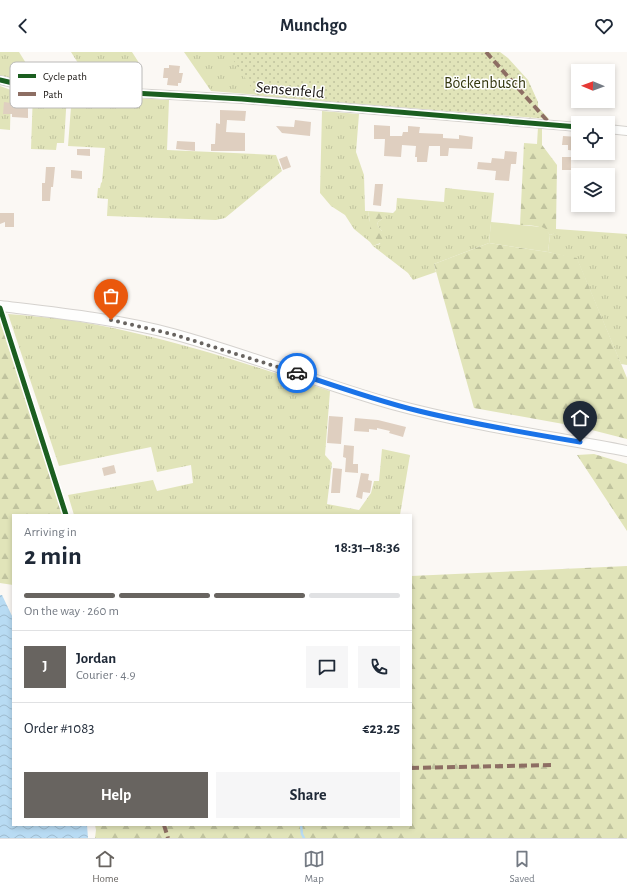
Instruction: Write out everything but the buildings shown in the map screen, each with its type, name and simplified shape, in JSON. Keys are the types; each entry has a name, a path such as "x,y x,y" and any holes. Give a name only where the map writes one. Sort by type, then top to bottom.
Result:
{"main road":[{"path":"0,306 70,314 137,325 208,344 333,385 419,411 476,424 627,451"}],"street":[{"name":"Sensenfeld","path":"0,80 10,82"},
{"name":"Sensenfeld","path":"142,93 229,98 571,126"},
{"path":"615,130 627,131"}],"green space":[{"path":"0,52 19,52 25,62 10,62 10,79 0,76"},
{"path":"71,52 132,52 138,62 77,62"},
{"path":"184,52 231,52 258,95 211,91"},
{"name":"Böckenbusch","path":"228,52 500,52 508,58 528,80 538,102 538,107 549,119 257,96"},
{"path":"0,86 10,90 11,108 10,130 0,129"},
{"path":"142,98 169,100 167,150 276,155 282,171 225,218 216,220 107,216 108,199 97,198 98,188 100,188 102,182 105,148 68,146 71,108 142,108"},
{"path":"32,108 66,108 64,143 57,143 56,150 31,149"},
{"path":"322,111 359,114 356,152 364,175 365,211 368,211 370,222 370,242 354,229 345,215 331,206 320,193"},
{"path":"538,127 542,127 542,145 557,165 556,233 550,235 547,231 540,227 520,225 524,143 537,144"},
{"path":"445,188 494,193 489,243 434,264 436,272 413,280 408,273 373,246 380,244 382,231 377,225 378,222 382,219 382,212 393,213 396,210 397,198 444,202"},
{"path":"368,211 382,212 382,219 377,225 382,231 383,242 373,246 370,242 370,222"},
{"path":"491,222 542,227 546,229 550,235 548,252 489,243"},
{"path":"556,229 627,234 627,365 621,364 577,259 548,252 550,235 555,233"},
{"path":"489,243 577,258 627,378 627,439 580,427 474,408 434,264"},
{"path":"8,314 69,320 136,333 201,350 330,391 325,455 332,463 327,504 359,510 371,493 374,481 379,481 382,449 410,455 400,514 74,514 68,495 153,480 157,491 193,483 191,465 157,472 151,447 59,466"},
{"path":"0,318 64,514 12,514 12,585 0,583"},
{"path":"594,454 627,464 627,531 577,455"},
{"path":"627,566 627,838 95,838 95,826 412,826 412,576"}],"water":[{"path":"0,595 2,595 12,616 12,826 87,826 88,838 0,838"}],"waterway":[{"path":"301,826 304,838"}],"marked path":[{"path":"486,52 551,125"},
{"path":"412,768 552,765"},
{"path":"164,826 168,838"}],"cycle path":[{"path":"0,80 10,82"},
{"path":"142,93 242,99 571,126"},
{"path":"0,308 66,514"}],"way so far":[{"path":"111,320 137,325 208,344 297,373"}],"route":[{"path":"297,373 419,411 476,424 580,442"}]}
